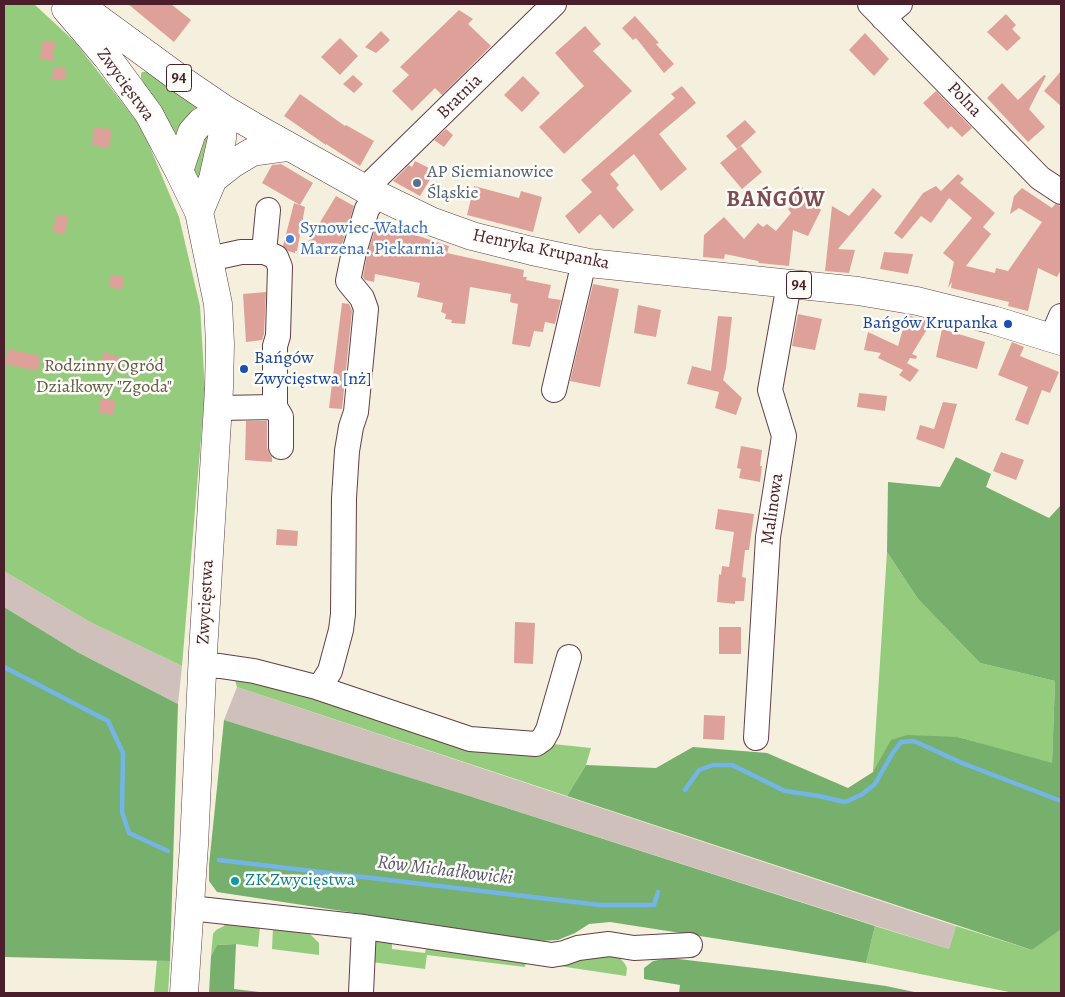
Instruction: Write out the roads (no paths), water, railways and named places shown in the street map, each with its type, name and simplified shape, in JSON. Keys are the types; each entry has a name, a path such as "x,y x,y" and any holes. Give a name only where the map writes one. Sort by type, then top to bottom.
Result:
{"main road":[{"name":"Zwycięstwa","path":"62,4 107,58 149,114 179,171 199,212 218,304 218,408 184,993"},
{"name":"Henryka Krupanka","path":"78,4 224,109 288,147 371,192 433,222 472,236 532,252 584,262 858,291 917,301 1058,331"},
{"path":"179,171 192,132 201,122 224,109"},
{"path":"199,212 213,179 222,138 224,109"},
{"path":"213,179 232,164 252,152 288,147"}],"street":[{"name":"Bratnia","path":"316,688 323,682 330,671 341,630 344,590 344,488 347,451 356,412 366,309 362,298 348,281 371,192 554,4"},
{"name":"Polna","path":"884,8 1040,178 1061,192"},
{"path":"264,252 268,210"},
{"path":"209,260 241,252 264,252 276,257 280,267 278,326 275,346 275,407 281,417 281,447"},
{"path":"554,390 584,262"},
{"name":"Malinowa","path":"756,738 768,537 784,436 770,390 789,284"},
{"path":"218,408 275,407"},
{"path":"202,665 254,671 316,688 470,739 536,744 543,739 548,730 569,657"},
{"path":"190,908 364,927 552,955 578,948 610,944 634,948 690,945"},
{"path":"361,993 364,927"}],"waterway":[{"name":"Rów Michałkowicki","path":"4,667 108,721 123,753 122,812 129,833 168,851"},
{"name":"Rów Michałkowicki","path":"685,790 699,770 713,765 732,765 785,791 845,802 861,795 875,784 901,742 914,741 962,763 1061,801"},
{"name":"Rów Michałkowicki","path":"219,860 600,905 654,905 658,892"}],"place":[{"name":"AP Siemianowice Śląskie","path":"417,183"},
{"name":"Synowiec-Wałach Marzena. Piekarnia","path":"290,239"},
{"name":"Bańgów Krupanka","path":"1008,324"},
{"name":"Bańgów Zwycięstwa [nż]","path":"244,369"},
{"name":"ZK Zwycięstwa","path":"235,881"}],"district":[{"name":"BAŃGÓW","path":"776,201"}],"park label":[{"name":"Rodzinny Ogród Działkowy \"Zgoda\"","path":"104,377"}]}
